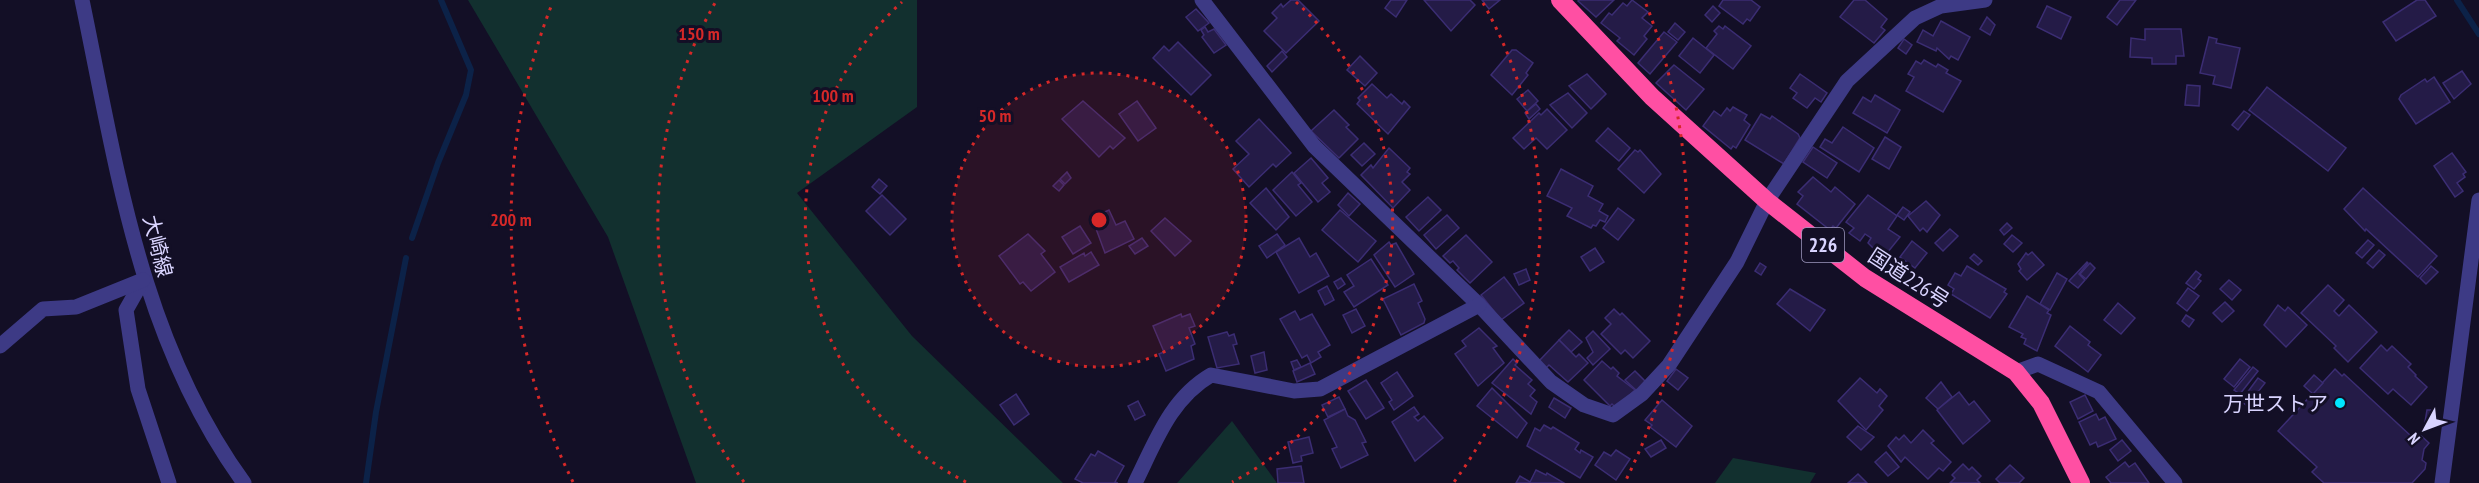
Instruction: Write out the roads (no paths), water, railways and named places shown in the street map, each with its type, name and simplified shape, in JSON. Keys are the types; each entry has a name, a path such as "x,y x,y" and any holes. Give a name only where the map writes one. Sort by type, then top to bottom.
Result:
{"highway":[{"name":"国道226号","path":"1560,0 1652,97 1767,201 1865,278 2016,372 2041,404 2081,483"}],"street":[{"name":"大崎線","path":"82,0 144,280 167,347 190,397 214,441 243,483"},
{"path":"1202,0 1314,146 1479,305 1551,382 1584,405 1613,415 1642,394 1669,365 1737,262 1767,201 1847,81 1915,18 1939,3 1985,0"},
{"path":"2442,483 2479,200"},
{"path":"0,346 43,309 76,307 144,280"},
{"path":"144,280 126,310 138,389 169,483"},
{"path":"1135,483 1177,403 1187,391 1211,375 1294,391 1320,389 1479,305"},
{"path":"2016,372 2038,364 2099,392 2175,483"}],"waterway":[{"path":"412,238 438,163 466,95 471,70 441,0"},
{"path":"2457,0 2479,34"},
{"path":"366,483 376,412 406,258"}],"place":[{"name":"万世ストア","path":"2340,403"}]}
